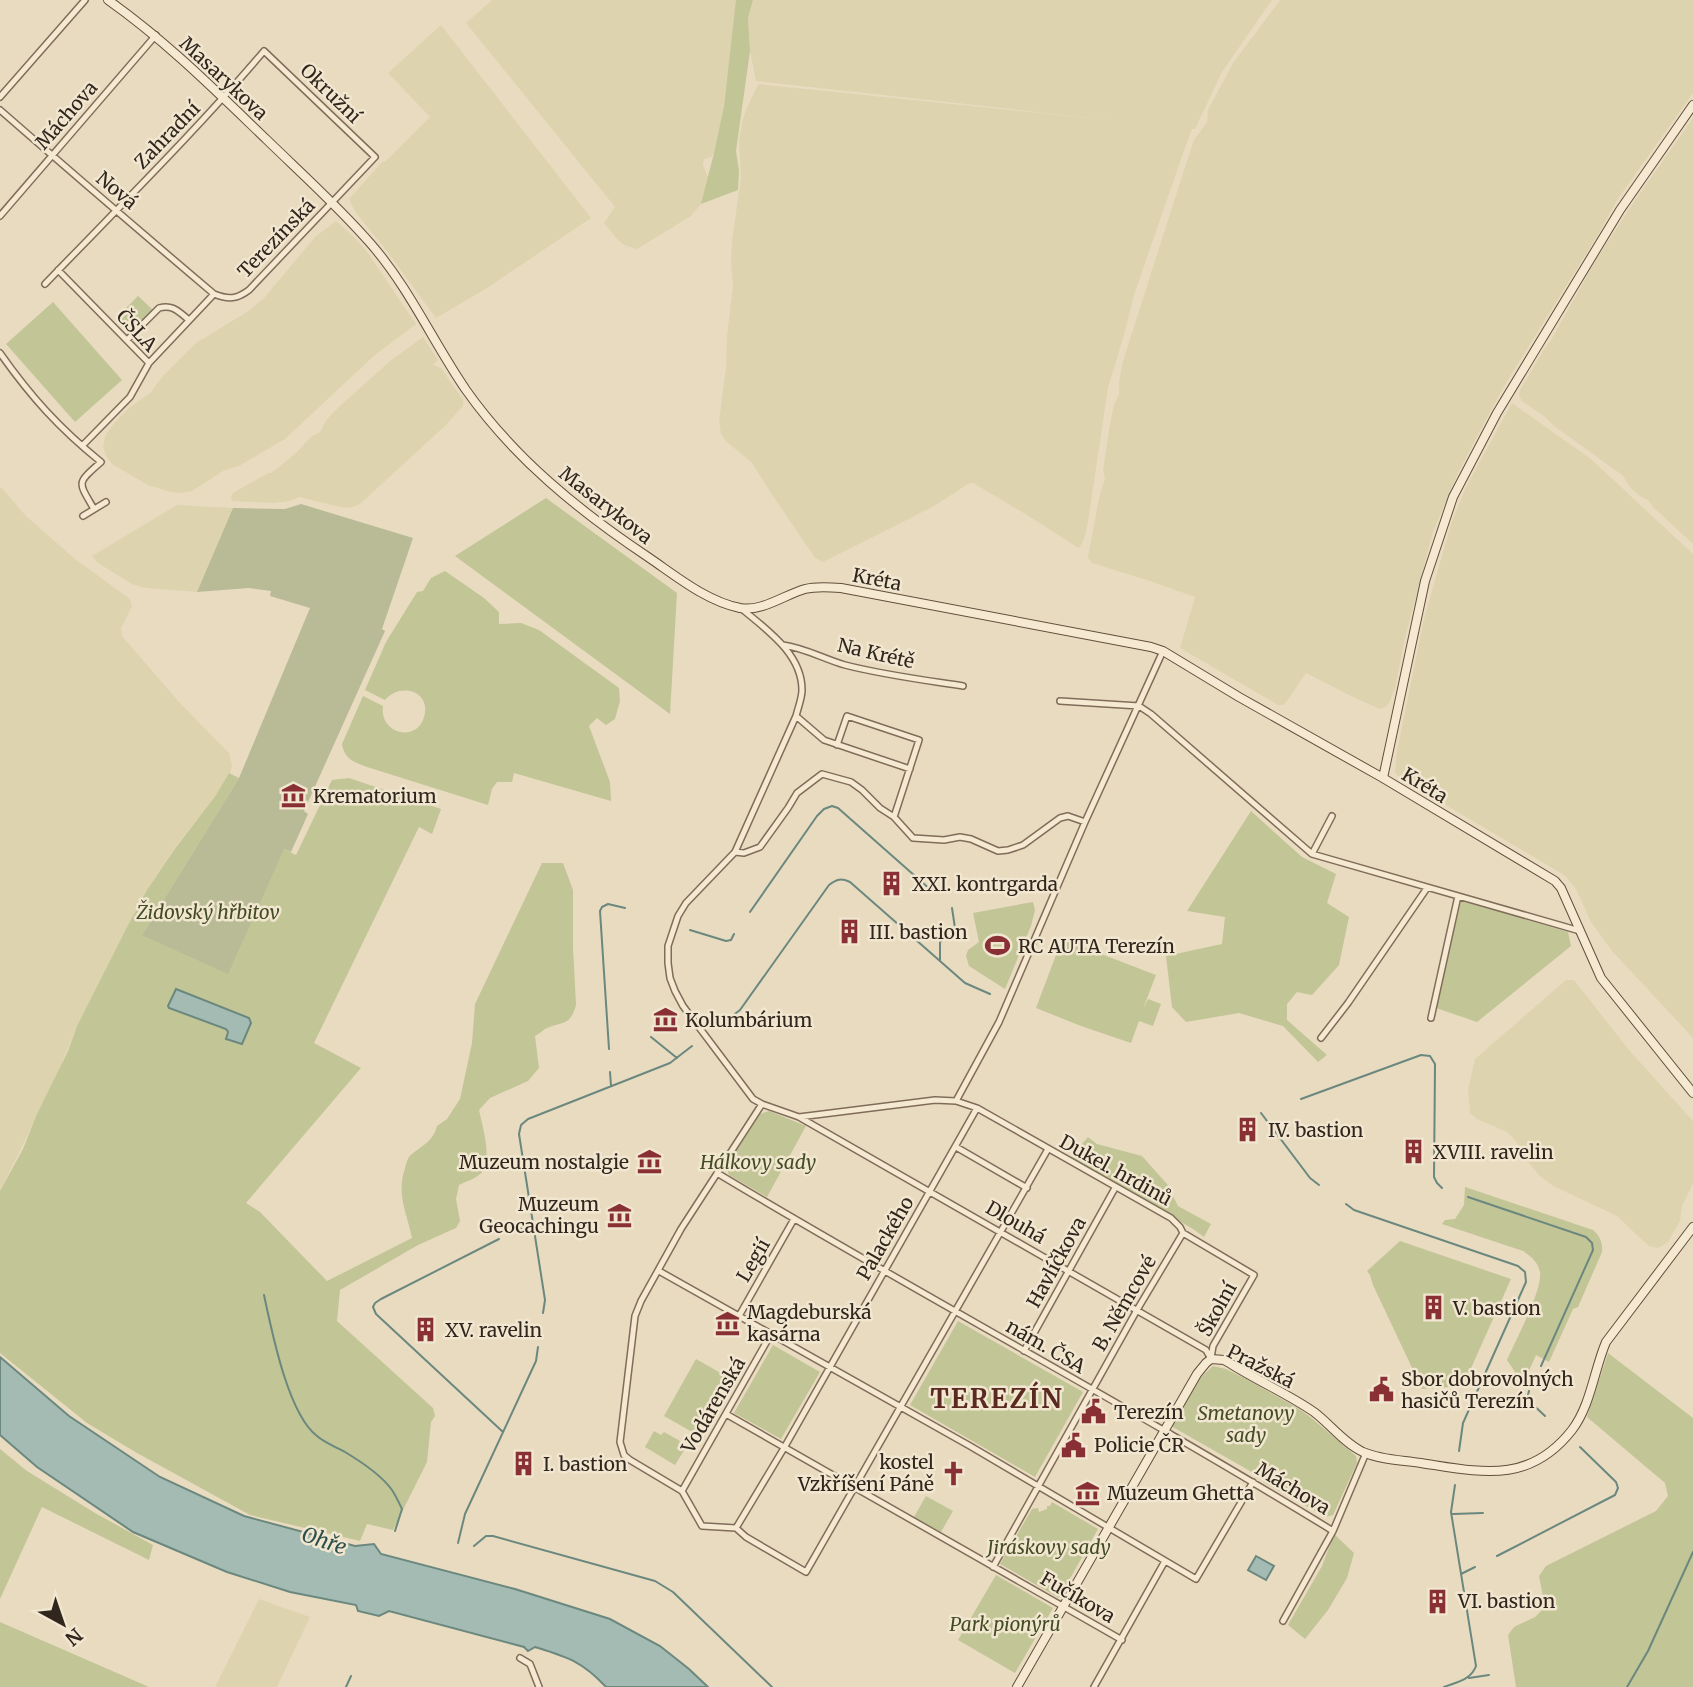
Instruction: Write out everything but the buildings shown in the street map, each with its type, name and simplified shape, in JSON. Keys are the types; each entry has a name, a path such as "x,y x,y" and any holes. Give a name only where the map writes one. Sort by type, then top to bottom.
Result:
{"street":[{"path":"0,97 85,0"},
{"name":"Masarykova","path":"108,0 156,35 224,98 372,245 397,277 472,397 511,446 600,524 697,591 742,609"},
{"name":"Máchova","path":"0,216 156,35"},
{"name":"Okružní","path":"224,98 264,51 375,157 332,203"},
{"name":"Zahradní","path":"44,284 224,98"},
{"path":"1383,778 1424,581 1453,497 1497,413 1620,210 1693,105"},
{"name":"Nová","path":"0,110 214,294"},
{"name":"Terezínská","path":"214,294 225,298 238,298 249,290 332,203"},
{"name":"ČSLA","path":"58,270 149,363 130,397 82,446"},
{"path":"149,363 214,294"},
{"path":"127,340 164,306 175,308 188,320"},
{"path":"0,353 27,391 56,423 101,462 81,482 94,509"},
{"path":"83,516 106,502"},
{"name":"Kréta","path":"742,609 758,607 808,588 841,588 1064,629 1163,651 1555,881 1561,888 1601,978 1693,1093"},
{"path":"742,609 783,645 801,676 802,693 796,716 735,852 686,903 678,916 668,946 668,963 670,978 687,1013 753,1099 762,1104 681,1230 635,1316 621,1442 624,1455 682,1491 702,1526 736,1528 806,1572 1048,1149"},
{"name":"Na Krétě","path":"783,645 795,646 875,673 963,686"},
{"path":"956,1101 999,1022 1085,822 1163,651"},
{"path":"1060,701 1139,706 1152,714 1311,855 1580,931"},
{"path":"796,716 824,740 910,769"},
{"path":"837,744 847,716 919,740 894,817"},
{"path":"735,852 744,853 760,847 797,793 822,774 851,782 894,817 913,838 944,840 960,837 998,851 1023,845 1060,818 1068,816 1085,822"},
{"path":"1311,855 1332,816"},
{"path":"1321,1038 1427,888"},
{"path":"1431,1018 1458,896"},
{"name":"Dukel. hrdinů","path":"799,1117 935,1100 956,1101 977,1108 1171,1218 1183,1233 1254,1275"},
{"name":"Dlouhá","path":"762,1104 799,1117 1001,1231 1206,1350 1211,1359"},
{"name":"Palackého","path":"736,1528 977,1108"},
{"path":"956,1147 1027,1188"},
{"name":"nám. ČSA","path":"716,1173 1092,1390 993,1567"},
{"name":"Havlíčkova","path":"1024,1351 1115,1188"},
{"name":"Legií","path":"739,1316 794,1219"},
{"path":"1283,1621 1333,1531 1366,1454 1494,1472 1525,1466 1542,1458 1560,1444 1576,1425 1606,1342 1693,1227"},
{"name":"B. Němcové","path":"1092,1390 1183,1233"},
{"path":"659,1271 970,1446 1196,1579 1252,1482"},
{"name":"Školní","path":"1211,1359 1213,1346 1254,1275"},
{"name":"Vodárenská","path":"682,1491 771,1334"},
{"name":"Pražská","path":"1019,1686 1163,1431 1197,1374 1211,1359 1224,1360 1304,1406 1366,1454"},
{"name":"Máchova","path":"1092,1390 1333,1531"},
{"name":"Fučíkova","path":"726,1414 1122,1640"},
{"path":"1094,1687 1165,1561"},
{"path":"520,1658 530,1664 539,1687"}],"shaded area":[{"path":"492,0 737,0 723,111 714,153 704,159 703,165 708,177 705,194 691,216 637,249 618,240 604,223 615,207 466,23"},
{"path":"753,0 1272,0 1222,72 1195,129 1192,129 1178,168 1134,295 1108,388 1088,522 1080,547 973,483 934,506 823,562 815,558 752,463 721,434 719,421 733,285 732,241 741,177 739,140 746,110 758,84 1119,121 756,81 750,51 748,18"},
{"path":"1280,0 1693,0 1693,93 1617,200 1503,388 1459,471 1433,532 1405,638 1395,688 1389,703 1380,709 1306,673 1287,701 1278,705 1180,648 1195,597 1092,563 1088,557 1105,478 1103,470 1110,424 1114,404 1119,395 1123,361 1194,140 1207,122 1208,110 1233,63"},
{"path":"441,25 591,218 487,288 436,318 356,213 349,199 382,162 430,117 388,73"},
{"path":"1693,118 1693,544 1648,500 1631,488 1622,475 1554,426 1522,401 1519,395 1597,258"},
{"path":"336,221 368,253 416,324 375,355 285,439 239,466 223,471 192,491 171,492 148,485 112,464 103,446 106,434 115,422 150,393 196,343 263,299 316,236"},
{"path":"423,337 438,360 433,365 441,368 463,400 463,406 360,504 350,508 340,507 299,497 274,503 232,501 233,493 271,473 295,454 312,436 320,432 327,419 341,405 390,361"},
{"path":"1512,403 1591,459 1693,554 1693,1038 1612,951 1591,922 1575,887 1564,875 1407,782 1395,772 1424,619 1451,524 1466,487"},
{"path":"0,488 26,516 75,559 130,599 132,606 121,628 122,636 180,703 229,753 232,765 216,795 174,849 147,890 77,1026 54,1082 0,1191"},
{"path":"177,505 233,508 197,592 145,588 132,584 98,563 92,556"},
{"path":"1566,980 1574,980 1629,1050 1693,1121 1693,1184 1682,1206 1680,1221 1668,1242 1658,1248 1649,1246 1617,1216 1553,1186 1539,1175 1507,1132 1477,1119 1470,1113 1468,1090 1475,1059"},
{"path":"259,1599 310,1617 277,1687 215,1687"}],"green space":[{"path":"736,0 753,0 748,18 750,51 736,151 738,190 701,204 724,106"},
{"path":"138,296 153,310 130,332 116,318"},
{"path":"53,302 122,380 75,422 6,344"},
{"path":"546,498 677,593 670,714 455,556"},
{"name":"Židovský hřbitov","path":"301,504 413,538 382,629 385,631 304,811 308,814 291,852 284,849 228,974 142,935 239,778 310,608 270,596 271,591 249,588 197,592 233,508 285,509"},
{"path":"445,571 499,612 499,624 521,623 539,630 619,688 620,701 615,719 606,725 597,718 589,726 610,782 611,801 514,773 512,782 497,782 492,789 488,805 367,767 347,757 342,744 363,696 383,706 383,716 392,729 407,732 420,725 424,717 424,701 414,692 399,691 385,700 365,690 386,642 417,592 423,591 431,578"},
{"path":"229,773 239,778 142,935 284,849 296,855 332,780 349,778 441,809 432,834 419,827 314,1043 361,1068 246,1203 260,1212 327,1281 412,1238 402,1195 407,1160 431,1139 437,1126 447,1119 460,1099 472,1043 475,1004 542,863 563,863 573,890 574,1012 565,1022 545,1029 535,1036 539,1068 528,1081 490,1098 479,1110 486,1141 486,1165 478,1176 459,1185 456,1199 460,1221 456,1228 418,1245 340,1290 337,1321 433,1408 435,1416 431,1422 427,1462 393,1530 367,1524 360,1541 250,1515 87,1423 0,1353 0,1191 23,1149 77,1026 147,890","holes":["176,989 249,1018 242,1044 228,1041 226,1029 169,1008"]},
{"path":"1251,811 1302,857 1336,874 1327,903 1349,917 1339,965 1312,995 1297,992 1287,1004 1287,1020 1327,1055 1318,1062 1283,1026 1239,1013 1186,1022 1172,1007 1166,956 1222,944 1225,917 1187,911"},
{"path":"1461,901 1568,932 1571,946 1477,1022 1436,1008"},
{"name":"RC AUTA Terezín","path":"1033,902 1035,910 1031,926 1005,989 969,966 966,956 968,950 979,942 973,913"},
{"path":"1062,939 1156,975 1143,1009 1148,999 1161,1004 1153,1026 1139,1021 1131,1043 1036,1008"},
{"name":"Hálkovy sady","path":"769,1111 806,1126 767,1197 729,1175 726,1166 760,1114"},
{"path":"1088,1137 1097,1144 1142,1156 1167,1184 1178,1206 1211,1224 1204,1237 1070,1158"},
{"path":"1465,1187 1593,1230 1601,1243 1602,1252 1578,1307 1573,1309 1549,1362 1536,1355 1523,1384 1507,1360 1533,1303 1540,1280 1539,1268 1523,1251 1442,1224 1445,1220 1455,1219 1464,1205"},
{"name":"V. bastion","path":"1400,1241 1511,1279 1463,1386 1422,1389 1373,1285 1367,1271"},
{"path":"958,1321 1083,1392 1035,1477 910,1405"},
{"path":"773,1345 820,1372 781,1439 734,1413"},
{"path":"1608,1353 1693,1418 1693,1687 1516,1687 1508,1635 1514,1627 1535,1617 1545,1607 1539,1576 1546,1566 1656,1511 1668,1496 1665,1483 1587,1417"},
{"path":"696,1359 726,1376 694,1433 664,1416"},
{"name":"Smetanovy sady","path":"1213,1366 1226,1369 1296,1407 1356,1456 1357,1463 1333,1515 1326,1517 1171,1426 1197,1381"},
{"path":"654,1431 661,1435 664,1432 680,1441 678,1445 685,1449 675,1465 645,1447"},
{"path":"0,1449 27,1471 153,1545 149,1560 42,1507 0,1599"},
{"path":"926,1496 953,1511 941,1532 914,1517"},
{"name":"Jiráskovy sady","path":"1052,1502 1098,1529 1059,1598 1000,1564 1032,1509 1038,1508 1039,1512 1047,1509"},
{"path":"1334,1534 1354,1553 1347,1578 1328,1610 1305,1639 1288,1625 1322,1566"},
{"name":"Park pionýrů","path":"996,1575 1053,1608 1015,1673 958,1640"},
{"path":"0,1622 149,1687 0,1687"}],"water":[{"path":"176,989 249,1018 251,1023 242,1044 226,1039 226,1029 169,1008"},
{"name":"Ohře","path":"0,1357 69,1416 160,1477 244,1516 355,1546 374,1544 381,1554 515,1589 610,1619 660,1646 708,1687 606,1687 581,1666 565,1657 535,1647 528,1651 524,1647 389,1611 379,1616 358,1611 356,1605 290,1592 227,1572 133,1532 37,1467 0,1435"},
{"path":"1256,1556 1274,1566 1266,1580 1248,1570"}],"waterway":[{"path":"750,912 817,816 832,806 838,808 932,891"},
{"path":"718,1027 740,1010 829,885 839,880 850,882 965,983 990,994"},
{"path":"609,1049 600,911 608,904 625,908"},
{"path":"952,908 955,928"},
{"path":"690,930 726,941 731,940 734,934"},
{"path":"940,960 940,942 944,939"},
{"path":"651,1037 677,1058"},
{"path":"543,1313 545,1300 519,1134 521,1125 528,1119 670,1063 692,1046"},
{"path":"1301,1099 1421,1055 1430,1056 1435,1064 1434,1177 1442,1188"},
{"path":"610,1072 611,1086"},
{"path":"1261,1113 1310,1178 1319,1185"},
{"path":"1468,1197 1586,1237 1592,1243 1593,1250 1541,1366"},
{"path":"1346,1204 1354,1210 1518,1266 1525,1272 1526,1282 1463,1423 1459,1451"},
{"path":"519,1229 533,1222"},
{"path":"499,1239 381,1299 373,1307 376,1314 503,1432"},
{"path":"264,1295 283,1371 298,1410 317,1436 364,1464 392,1490 402,1509 395,1531"},
{"path":"458,1543 465,1514 536,1361 538,1347"},
{"path":"1529,1391 1527,1399 1545,1416"},
{"path":"1497,1556 1615,1495 1618,1488 1616,1482 1580,1447"},
{"path":"1444,1687 1467,1677 1476,1666 1451,1512 1455,1485"},
{"path":"1453,1514 1483,1513"},
{"path":"474,1546 486,1536 493,1536 655,1581 673,1592 772,1687"},
{"path":"1627,1687 1648,1651 1693,1552"},
{"path":"1461,1574 1475,1567"},
{"path":"1469,1678 1489,1675"},
{"path":"346,1687 351,1676"}],"place":[{"name":"Krematorium","path":"293,796"},
{"name":"XXI. kontrgarda","path":"892,884"},
{"name":"III. bastion","path":"849,932"},
{"name":"RC AUTA Terezín","path":"998,946"},
{"name":"Kolumbárium","path":"665,1020"},
{"name":"IV. bastion","path":"1248,1130"},
{"name":"XVIII. ravelin","path":"1413,1152"},
{"name":"Muzeum nostalgie","path":"649,1162"},
{"name":"Muzeum Geocachingu","path":"619,1215"},
{"name":"V. bastion","path":"1433,1308"},
{"name":"Magdeburská kasárna","path":"727,1323"},
{"name":"XV. ravelin","path":"425,1330"},
{"name":"Sbor dobrovolných hasičů Terezín","path":"1381,1390"},
{"name":"Terezín","path":"1094,1412"},
{"name":"Policie ČR","path":"1074,1445"},
{"name":"I. bastion","path":"523,1464"},
{"name":"kostel Vzkříšení Páně","path":"954,1473"},
{"name":"Muzeum Ghetta","path":"1087,1493"},
{"name":"VI. bastion","path":"1438,1601"}],"district":[{"name":"TEREZÍN","path":"997,1399"}]}
